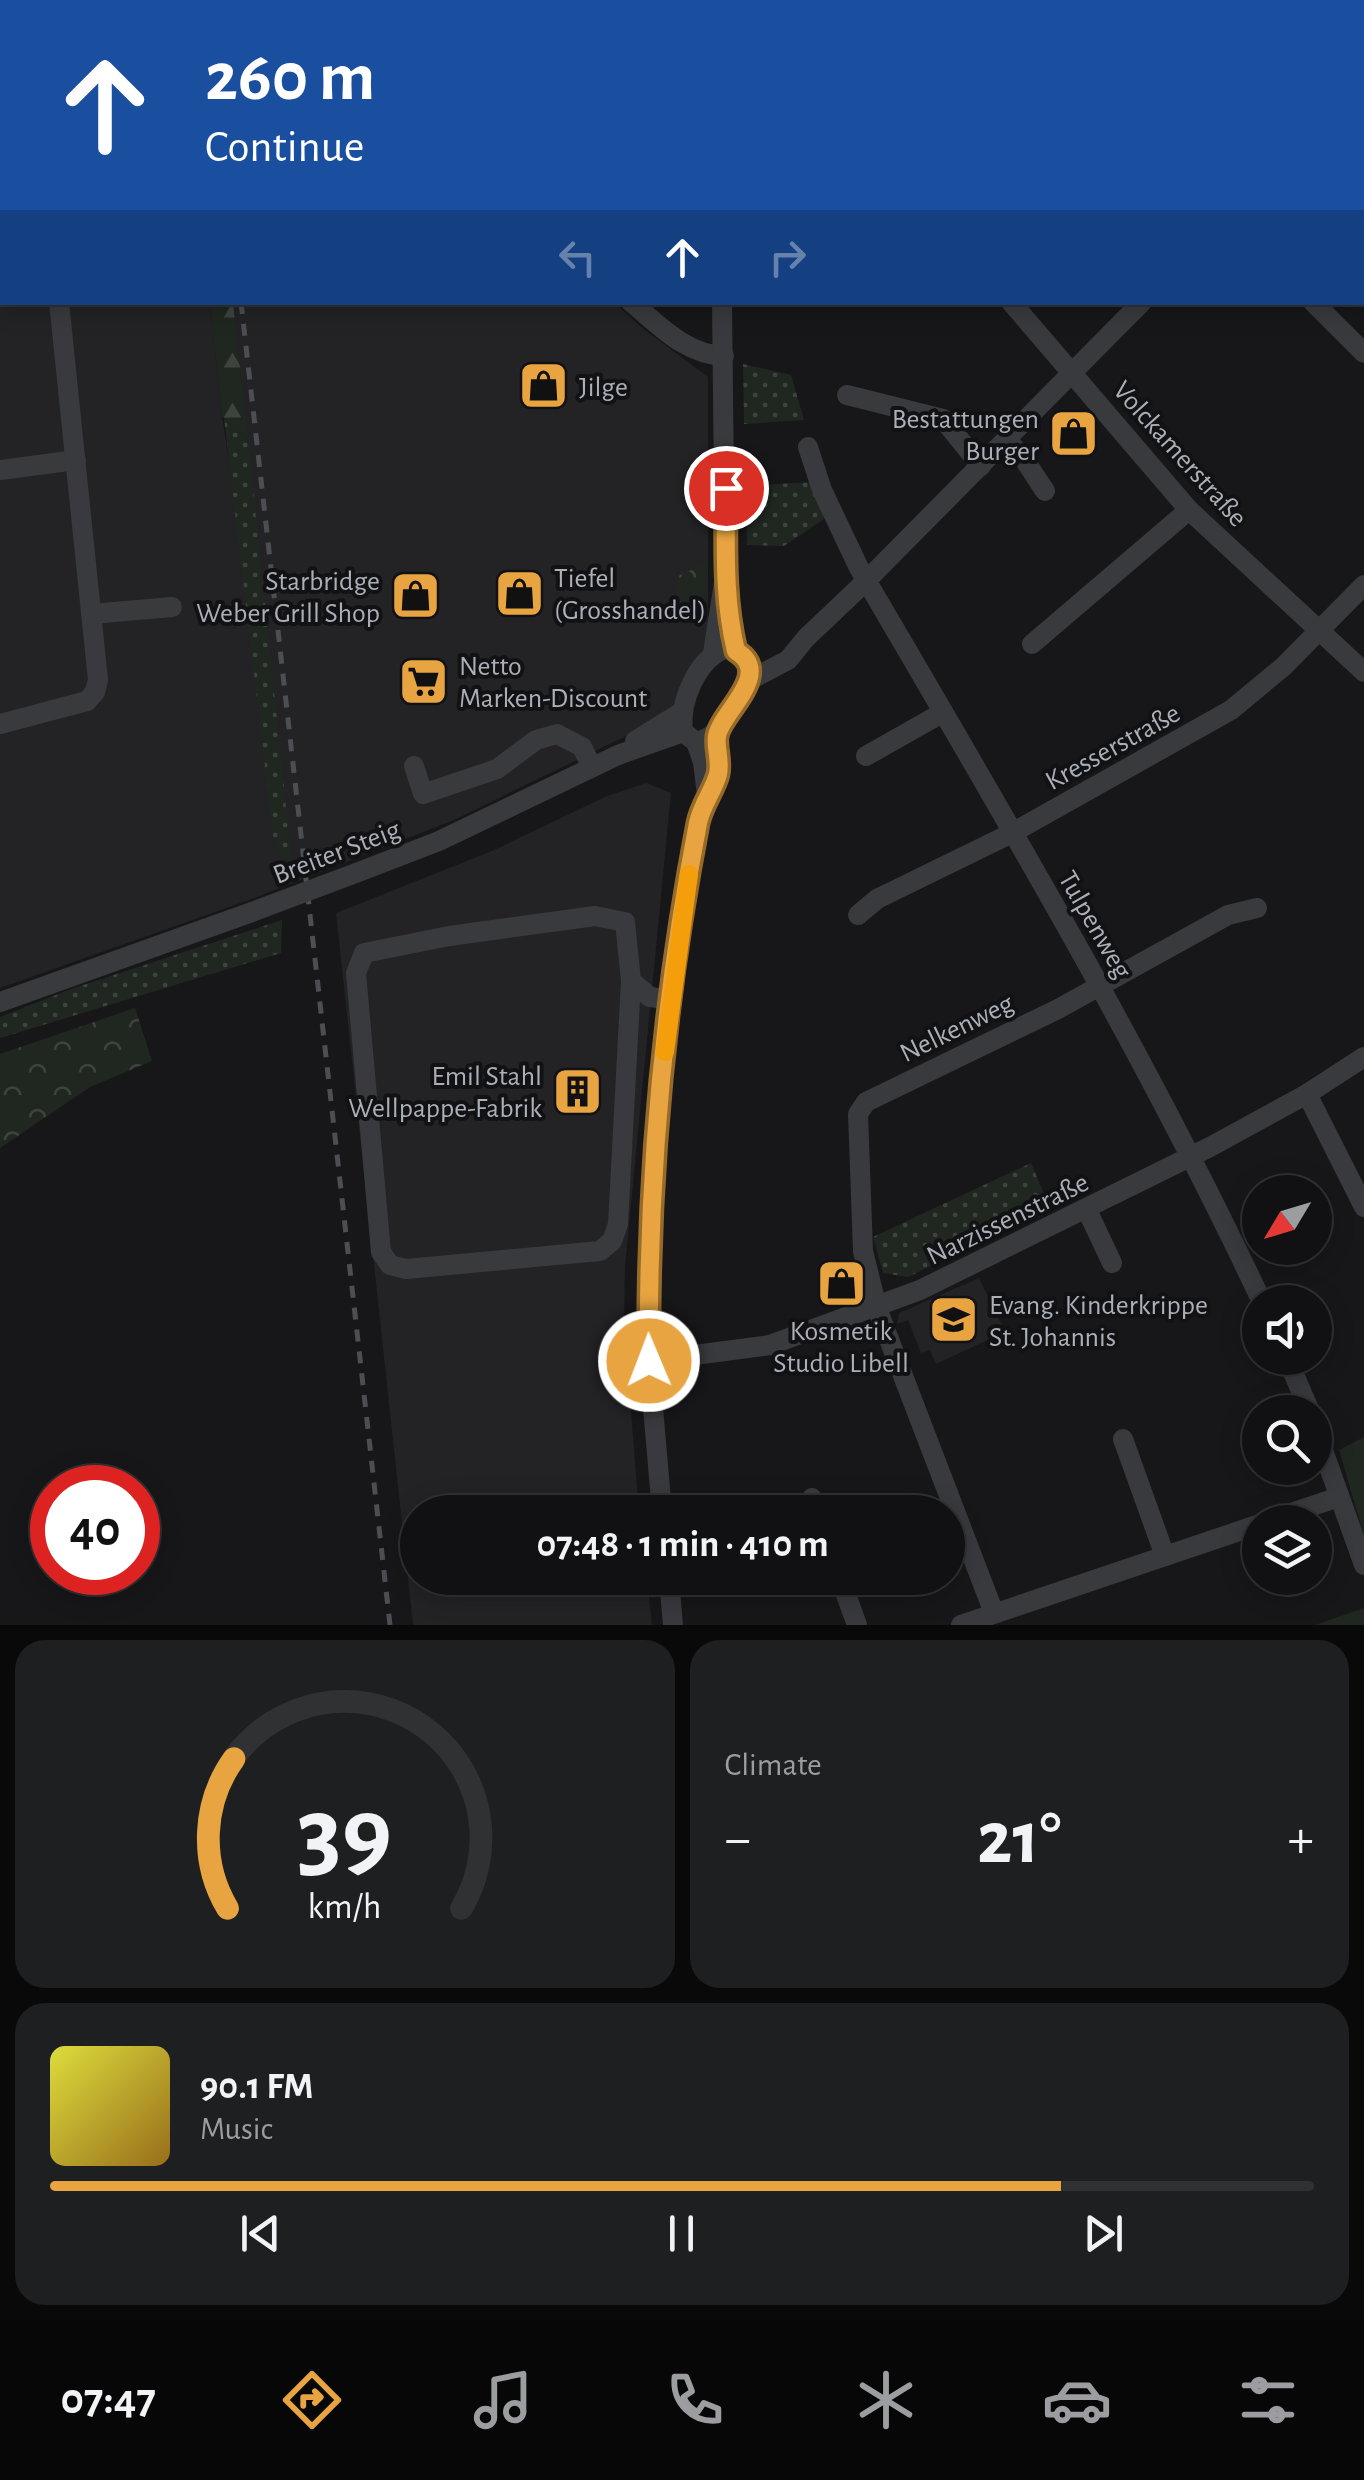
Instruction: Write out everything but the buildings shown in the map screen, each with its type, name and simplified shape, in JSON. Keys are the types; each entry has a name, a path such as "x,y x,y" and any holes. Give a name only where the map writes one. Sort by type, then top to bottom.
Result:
{"street":[{"path":"0,724 76,706 92,698 98,680 60,305"},
{"path":"636,305 688,347 710,356 724,356"},
{"path":"706,794 702,762 686,729 695,680 713,652 725,576 722,305"},
{"name":"Volckamerstraße","path":"1014,305 1189,510 1364,672"},
{"path":"748,681 788,660 1139,305"},
{"path":"1316,305 1364,353"},
{"path":"846,395 943,420 981,466"},
{"path":"1006,440 1045,491"},
{"name":"Tulpenweg","path":"808,447 822,490 866,581 1100,985 1192,1156 1254,1285"},
{"path":"0,470 76,460"},
{"path":"1032,644 1189,510"},
{"path":"661,1495 649,1361 648,1249 657,1113 684,898 700,812 717,778 716,733 748,681 750,668 741,654 725,576"},
{"name":"Kresserstraße","path":"858,915 877,899 1012,833 1231,710 1321,631 1364,585"},
{"path":"91,614 172,606"},
{"path":"713,652 727,648 763,658 806,638"},
{"path":"866,756 942,714"},
{"name":"Breiter Steig","path":"0,1002 439,841 618,754 686,729 708,740 716,733"},
{"path":"414,766 423,794 493,766 536,740 557,734 582,747 592,767"},
{"name":"Nelkenweg","path":"877,1308 863,1252 858,1184 856,1128 858,1114 866,1102 1100,985 1228,915 1258,908"},
{"path":"600,1251 612,1241 618,1224 631,980 625,922 595,916 449,936 364,953 356,973 381,1252 390,1265 406,1269 648,1249"},
{"path":"631,980 650,998 672,1000"},
{"name":"Narzissenstraße","path":"649,1361 770,1345 877,1308 1087,1210 1192,1156 1307,1094 1364,1057"},
{"path":"1307,1094 1364,1207"},
{"path":"1087,1210 1112,1263"},
{"path":"877,1308 994,1614"},
{"path":"1123,1439 1166,1556"},
{"path":"1332,1477 1364,1565"},
{"path":"1315,1505 1339,1497"},
{"path":"960,1625 1242,1530"},
{"path":"670,1595 673,1625"},
{"path":"846,1595 857,1625"}],"shaded area":[{"path":"0,305 210,305 222,416 291,863 233,305 617,305 708,377 706,648 671,714 454,820 249,900 0,988"},
{"path":"646,783 671,793 625,1266 624,1325 638,1495 400,1495 400,1505 336,913 492,851 607,796"},
{"name":"Evang. Kinderkrippe St. Johannis","path":"979,1278 1005,1332 936,1364 930,1350 921,1353 908,1320 897,1324 899,1313"},
{"path":"410,1595 649,1595 652,1625 413,1625"}],"green space":[{"path":"210,305 233,305 248,441 222,416"},
{"path":"743,364 791,375 804,420 744,424"},
{"path":"224,418 248,441 292,865 274,843"},
{"path":"811,482 827,517 784,546 747,545 746,486"},
{"path":"707,563 701,608 689,609 677,600 678,576"},
{"path":"282,920 281,953 0,1038 0,1017 71,989"},
{"path":"135,1008 152,1061 90,1087 0,1148 0,1054"},
{"path":"1031,1163 1050,1208 908,1277 883,1273 873,1237"},
{"path":"1364,1437 1364,1535 1339,1450"},
{"path":"1364,1608 1364,1625 1315,1625"}],"railway":[{"path":"241,305 390,1625"}],"slow traffic":[{"path":"665,1052 689,874"}],"place":[{"name":"Jilge","path":"544,386"},
{"name":"Bestattungen Burger","path":"1074,434"},
{"name":"Tiefel (Grosshandel)","path":"519,593"},
{"name":"Starbridge Weber Grill Shop","path":"415,596"},
{"name":"Netto Marken-Discount","path":"424,681"},
{"name":"Emil Stahl Wellpappe-Fabrik","path":"577,1091"},
{"name":"Kosmetik Studio Libell","path":"841,1283"},
{"name":"Evang. Kinderkrippe St. Johannis","path":"954,1320"}],"route":[{"path":"649,1361 648,1249 657,1113 684,898 700,812 717,778 716,733 748,681 750,668 746,658 736,651 731,630 725,576 726,488"}]}
